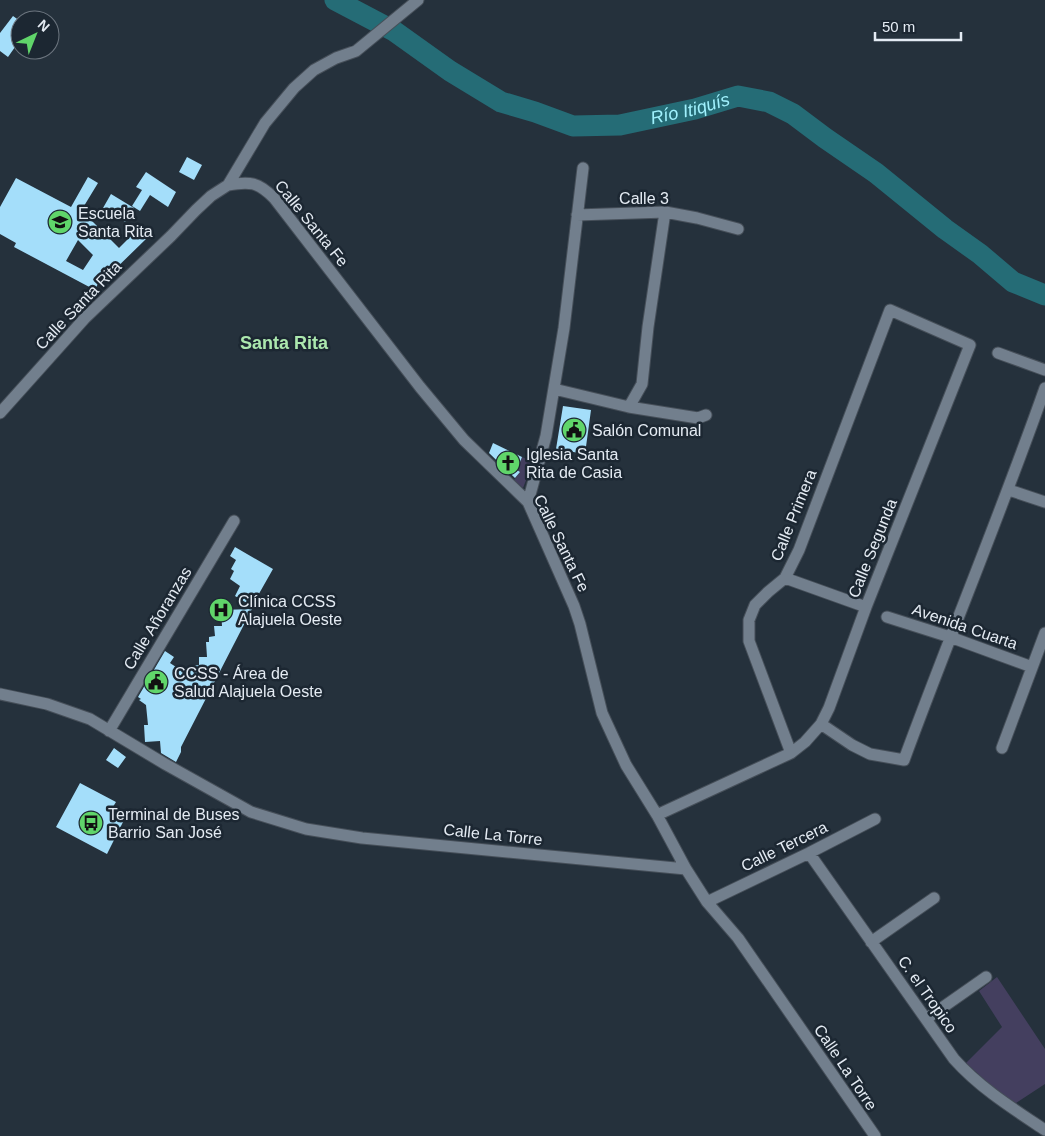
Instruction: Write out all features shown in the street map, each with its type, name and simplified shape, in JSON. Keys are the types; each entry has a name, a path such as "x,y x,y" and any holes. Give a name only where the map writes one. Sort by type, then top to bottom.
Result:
{"street":[{"name":"Calle Santa Rita","path":"0,413 85,318 211,196 228,185 266,123 294,88 314,70 336,58 356,51 413,3"},
{"path":"528,502 546,436 554,389 564,328 583,168"},
{"name":"Calle Santa Fe","path":"228,185 242,182 253,183 260,186 274,198 420,387 464,440 528,502 574,606 602,714 626,765 657,815 686,869"},
{"path":"628,407 642,384 648,327 665,212"},
{"name":"Calle 3","path":"577,215 665,212 698,218 738,229"},
{"name":"Calle Primera","path":"791,753 749,641 749,620 755,604 785,578 799,550 890,310 970,345"},
{"name":"Calle Segunda","path":"791,753 805,742 821,724 970,345"},
{"path":"998,353 1045,370"},
{"path":"821,724 852,745 870,754 904,760 950,637 1041,414 1045,388"},
{"path":"554,389 628,407 698,418 706,415"},
{"path":"1009,490 1045,502"},
{"name":"Calle Añoranzas","path":"109,731 234,521"},
{"path":"785,578 866,607"},
{"name":"Avenida Cuarta","path":"887,617 950,637 1032,667"},
{"path":"1002,748 1045,633"},
{"name":"Calle La Torre","path":"0,694 47,704 90,719 251,812 306,829 362,838 686,869 707,902 738,938 875,1136"},
{"path":"657,815 791,753"},
{"name":"Calle Tercera","path":"707,902 875,819"},
{"name":"C. el Tropico","path":"808,853 967,1074 985,1090 1045,1130"},
{"path":"871,942 934,898"},
{"path":"926,1018 986,977"}],"shaded area":[{"path":"522,457 533,462 523,488 514,480 520,472 517,470"},
{"path":"997,977 1045,1049 1045,1084 1016,1103 997,1091 966,1063 1002,1027 979,991"}],"building":[{"path":"10,20 10,54 8,57 0,51 0,33"},
{"path":"187,157 202,165 194,180 179,172"},
{"path":"146,172 176,192 168,207 150,195 140,211 132,206 142,190 136,187"},
{"name":"Escuela Santa Rita","path":"88,177 98,183 84,206 94,217 91,220 119,248 135,232 146,239 104,280 101,277 95,290 14,247 16,243 0,234 0,207 16,178 71,207","holes":["78,240 93,255 83,270 66,261"]},
{"path":"111,194 134,208 125,222 103,208"},
{"name":"Salón Comunal","path":"563,406 591,410 585,454 556,449"},
{"name":"Iglesia Santa Rita de Casia","path":"493,443 522,457 517,470 520,472 515,478 489,453"},
{"path":"235,547 273,569 252,606 235,596 240,586 230,579 234,571 231,569 236,560 230,556"},
{"path":"252,609 181,747 181,752 176,762 161,753 160,741 145,742 144,725 148,725 146,705 138,697 165,651 174,657 170,663 185,673 191,666 199,665 199,657 207,657 206,642 209,642 209,637 215,636 214,626 222,626 221,610"},
{"path":"114,748 126,757 118,768 106,760"},
{"name":"Terminal de Buses Barrio San José","path":"80,783 116,802 111,810 125,818 107,854 56,827"}],"waterway":[{"name":"Río Itiquís","path":"335,0 394,31 450,71 501,102 573,126 620,125 695,109 738,96 769,102 793,114 876,173 1013,282 1045,295"}],"place":[{"name":"Escuela Santa Rita","path":"60,222"},
{"name":"Salón Comunal","path":"574,430"},
{"name":"Iglesia Santa Rita de Casia","path":"508,463"},
{"name":"Clínica CCSS Alajuela Oeste","path":"221,610"},
{"name":"CCSS - Área de Salud Alajuela Oeste","path":"156,682"},
{"name":"Terminal de Buses Barrio San José","path":"91,823"}],"district":[{"name":"Santa Rita","path":"284,343"}]}
